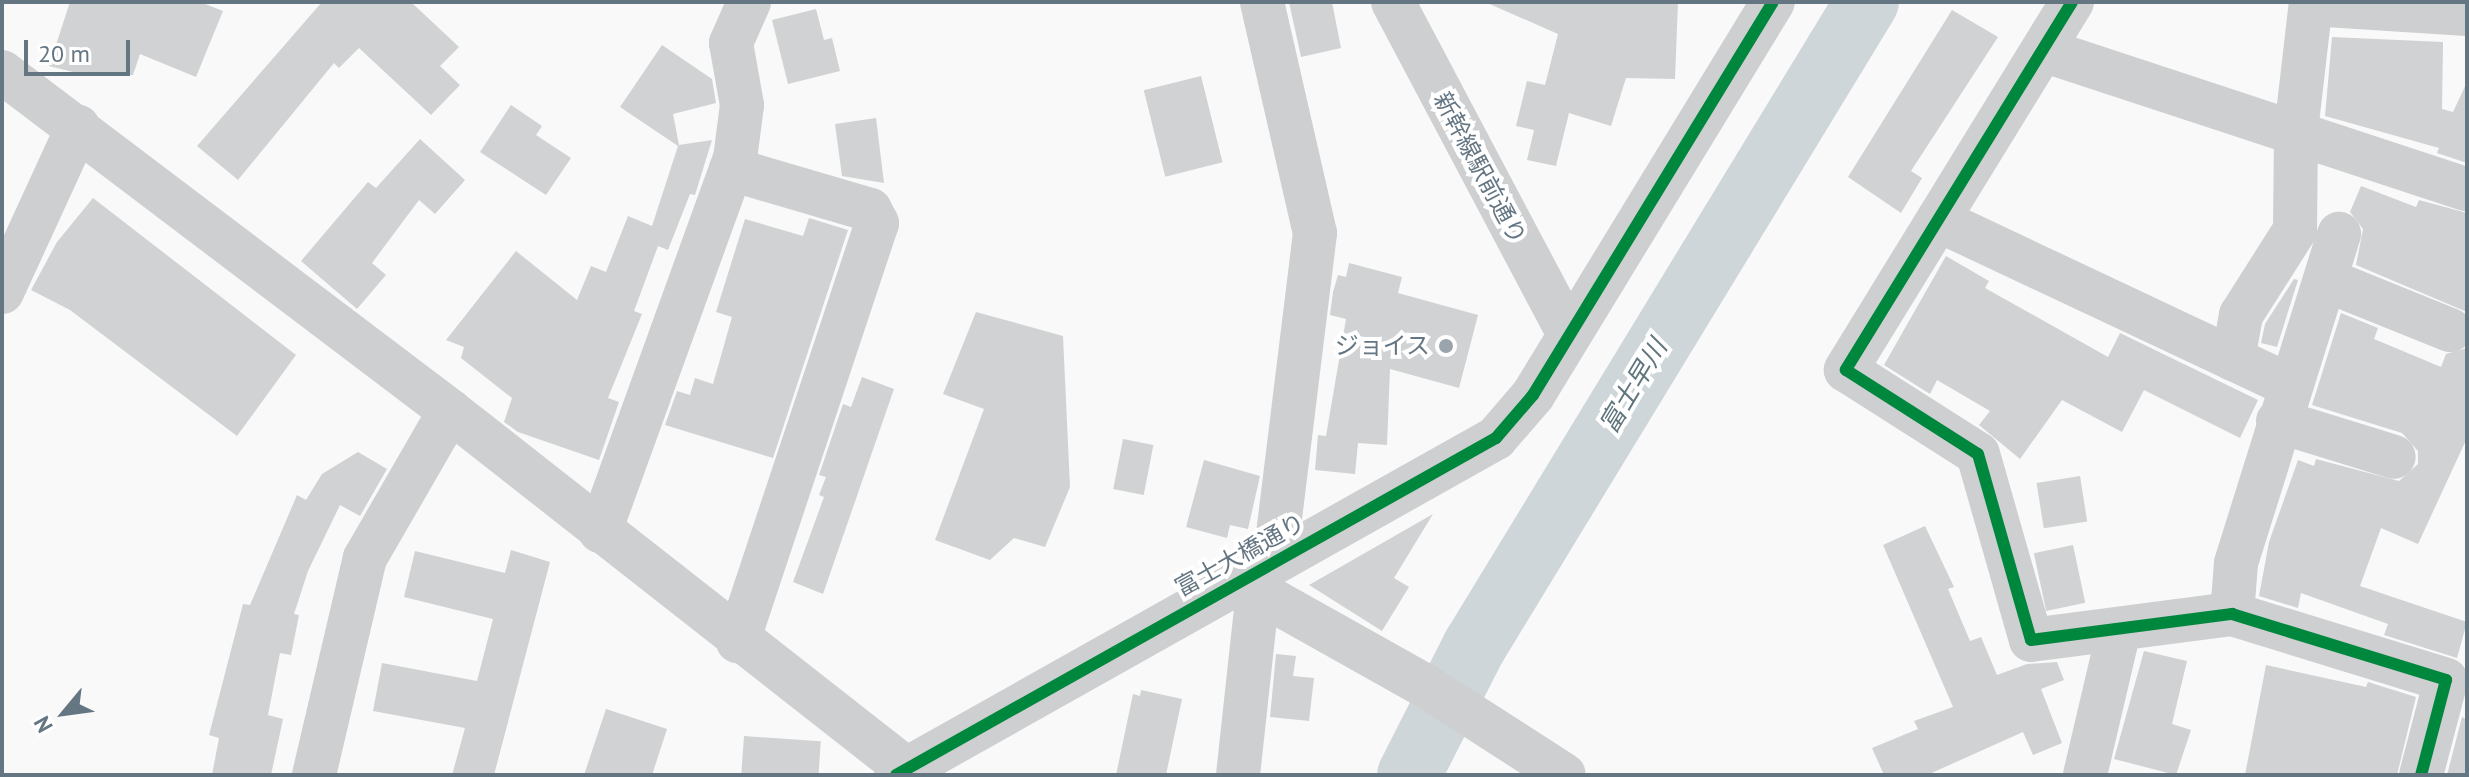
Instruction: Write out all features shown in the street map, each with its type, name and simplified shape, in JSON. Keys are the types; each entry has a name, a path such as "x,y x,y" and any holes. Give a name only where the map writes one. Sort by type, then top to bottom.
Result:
{"street":[{"path":"600,531 731,169 742,105 731,43 749,2"},
{"path":"1238,775 1260,577 1315,233 1262,2"},
{"name":"新幹線駅前通り","path":"1393,2 1568,333"},
{"name":"富士大橋通り","path":"905,773 1260,577 1496,438 1533,395 1568,333 1773,2"},
{"path":"2072,2 1846,370 1978,454 2031,640 2232,614 2446,680 2421,775"},
{"path":"2233,359 2241,315 2295,230 2296,131 2311,3 2467,14"},
{"path":"2043,50 2467,189"},
{"path":"2,72 450,411 905,773"},
{"path":"2,292 78,127"},
{"path":"731,169 870,210 877,223 738,641"},
{"path":"1938,220 2233,359 2284,403 2394,457"},
{"path":"2232,614 2236,563 2339,234"},
{"path":"2326,280 2450,330"},
{"path":"314,775 365,558 450,411"},
{"path":"1260,577 1564,775"},
{"path":"2085,775 2119,630"}],"building":[{"path":"70,2 200,2 223,11 196,77 140,54 133,75 89,76 49,66"},
{"path":"322,2 411,2 459,47 440,66 460,85 431,115 359,48 339,68 334,63 238,180 197,146"},
{"path":"1289,2 1332,2 1341,48 1301,57"},
{"path":"1485,2 1678,2 1675,79 1626,78 1611,126 1569,113 1556,166 1527,160 1534,130 1516,126 1527,81 1545,85 1558,34"},
{"path":"816,9 824,40 832,38 840,71 788,84 772,20"},
{"path":"1952,10 1998,37 1911,171 1922,178 1901,213 1848,177"},
{"path":"2332,37 2443,42 2442,109 2453,112 2467,82 2467,163 2437,153 2439,148 2325,116"},
{"path":"662,45 712,79 716,103 673,114 679,145 712,140 695,195 690,194 668,250 658,246 634,311 642,314 608,398 619,402 599,460 518,432 504,422 512,398 461,358 464,347 446,340 516,251 577,300 591,266 606,272 628,216 652,226 678,146 620,107"},
{"path":"1201,76 1223,162 1165,177 1144,90"},
{"path":"511,105 542,126 536,135 571,158 546,195 480,152"},
{"path":"876,118 884,183 842,176 835,124"},
{"path":"420,139 465,180 435,214 419,200 372,263 386,275 357,309 301,261 368,182 376,188"},
{"path":"2361,186 2416,207 2419,200 2467,213 2467,312 2356,265 2363,229 2350,212"},
{"path":"93,198 296,355 237,436 70,310 31,290 57,242"},
{"path":"809,218 848,230 773,458 665,425 677,391 690,395 695,378 713,384 732,317 716,312 745,219 803,236"},
{"path":"1946,256 1989,281 1985,288 2108,357 2120,333 2258,400 2240,438 2144,390 2122,432 2062,400 2020,459 1979,425 1990,411 1937,380 1930,394 1884,365"},
{"path":"1349,263 1402,277 1398,293 1478,315 1459,388 1390,369 1387,445 1358,443 1355,474 1315,470 1318,435 1326,436 1346,319 1330,315 1333,292 1338,275 1346,277"},
{"path":"2294,279 2298,280 2277,347 2261,343 2265,324"},
{"path":"976,312 1063,336 1070,487 1045,547 1014,538 990,560 935,540 984,409 943,394"},
{"path":"2341,313 2378,328 2374,339 2441,367 2446,354 2467,348 2467,438 2418,544 2381,528 2360,586 2467,622 2457,658 2384,635 2388,624 2301,593 2298,608 2259,596 2269,542 2298,460 2314,466 2316,459 2399,481 2418,464 2418,451 2402,433 2312,405"},
{"path":"862,377 894,389 823,594 793,582 824,497 819,495 826,477 819,475 843,404 851,407"},
{"path":"1123,439 1153,445 1144,495 1113,489"},
{"path":"358,452 387,469 360,516 340,505 308,571 294,614 299,615 291,655 280,653 268,715 283,719 271,775 212,775 219,738 209,735 243,604 250,605 297,495 306,500 322,474"},
{"path":"1204,460 1260,476 1248,529 1230,525 1227,538 1186,527"},
{"path":"2080,476 2087,521 2044,528 2037,483"},
{"path":"1433,514 1394,578 1409,587 1382,631 1309,585"},
{"path":"1925,526 1954,587 1948,589 1970,641 1981,637 1997,675 2027,664 2057,662 2064,680 2041,689 2062,743 2033,755 2023,732 1927,775 1884,775 1872,748 1918,729 1914,721 1953,707 1883,545"},
{"path":"2073,545 2085,603 2046,611 2034,553"},
{"path":"511,550 550,562 494,775 452,775 465,728 373,711 382,663 477,681 493,619 404,597 415,551 505,573"},
{"path":"2144,651 2187,661 2172,724 2191,730 2176,775 2114,759"},
{"path":"1276,654 1296,656 1293,676 1314,678 1309,721 1270,717"},
{"path":"2266,665 2366,687 2368,682 2416,697 2397,775 2245,775"},
{"path":"1141,690 1182,699 1166,775 1116,775 1133,694 1140,696"},
{"path":"606,709 667,729 652,775 584,775"},
{"path":"2462,717 2467,720 2467,775 2447,775"},
{"path":"744,736 821,741 818,775 741,774"}],"waterway":[{"name":"富士早川","path":"1409,775 1474,647 1867,2"}],"cycle path":[{"path":"896,775 1496,438 1533,395 1773,2"},
{"path":"2072,2 1846,370 1978,454 2031,640 2232,614 2446,680 2421,775"}],"place":[{"name":"ジョイス","path":"1446,346"}]}
